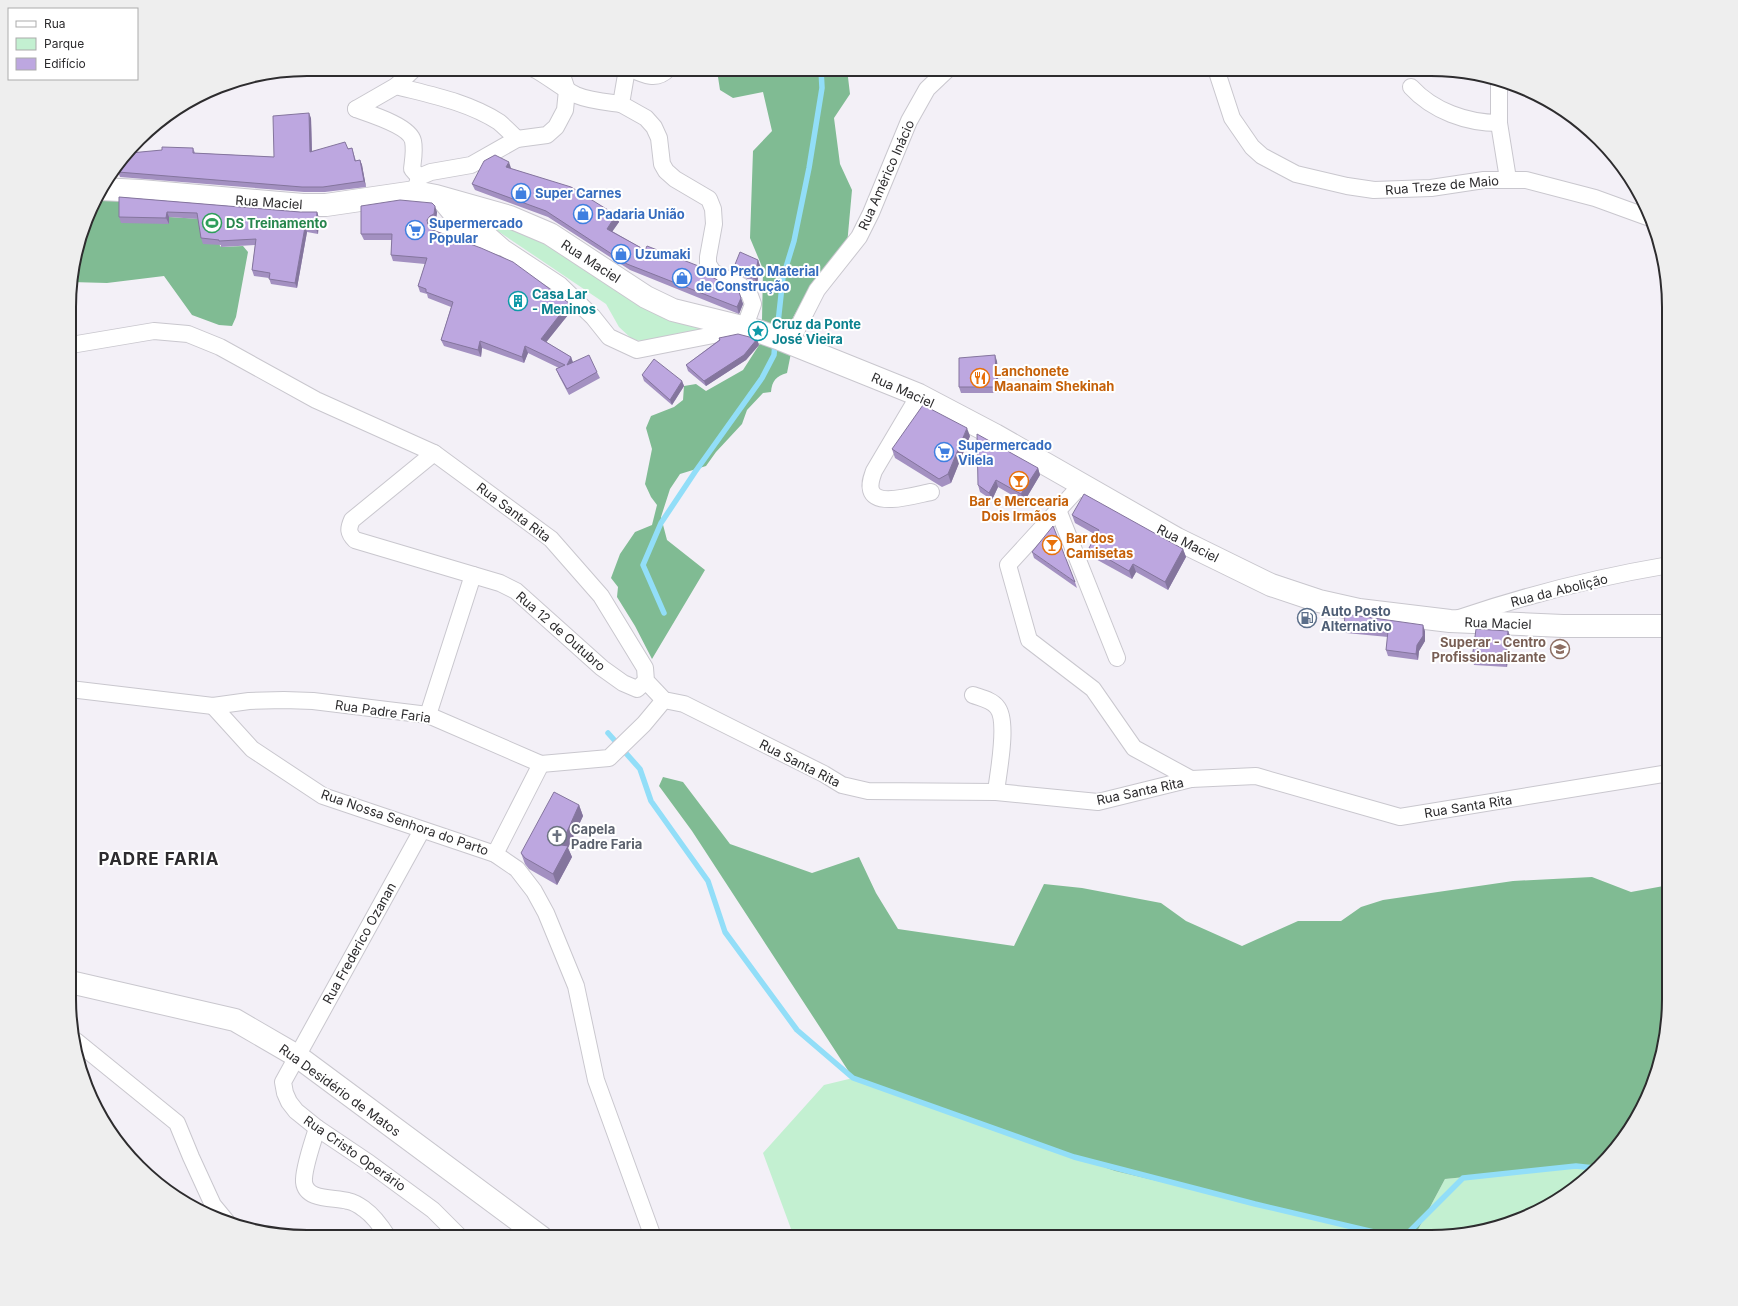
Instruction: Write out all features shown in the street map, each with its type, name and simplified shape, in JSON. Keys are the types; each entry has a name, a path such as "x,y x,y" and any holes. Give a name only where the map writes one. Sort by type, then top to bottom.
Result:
{"main road":[{"name":"Rua Maciel","path":"108,189 304,205 326,205 417,184 436,196 510,216 550,234 646,297 673,310 751,330 785,341 818,353 919,395 996,436 1177,539 1271,585 1319,601 1359,610 1450,621 1563,626 1662,626"},
{"name":"Rua Desidério de Matos","path":"76,983 235,1020 296,1056 532,1230"}],"street":[{"path":"407,76 396,86 356,109 391,122 408,132 413,139 412,169 417,184 431,172 471,165 517,139 547,135 556,127 565,110 567,90 562,76"},
{"path":"436,196 450,213 479,226 504,248 560,285 593,318 609,337 637,350 751,330 753,304 749,293 741,286 713,272 708,264 714,224 713,209 709,199 675,179 666,171 662,164 659,138 654,127 646,118 621,104 585,98 567,90 548,76"},
{"path":"621,104 626,76"},
{"name":"Rua Américo Inácio","path":"785,341 817,290 859,238 871,213 908,121 927,89 941,76"},
{"name":"Rua Treze de Maio","path":"1218,76 1232,118 1252,146 1262,156 1296,174 1347,186 1374,190 1432,188 1484,180 1526,180 1566,189 1643,215"},
{"path":"396,86 450,100 471,108 499,122 517,139"},
{"path":"1411,86 1426,102 1450,113 1479,121 1499,123"},
{"path":"1499,86 1499,123 1508,179"},
{"path":"439,229 504,248"},
{"name":"Rua Santa Rita","path":"76,344 154,331 188,334 220,347 316,400 434,454 551,539 601,596 645,668 646,681 664,700 684,704 824,774 842,785 868,791 996,792 1098,802 1191,780 1256,776 1400,817 1662,774"},
{"path":"919,395 874,471 870,482 870,489 872,493 878,497 897,500 930,492"},
{"path":"428,715 473,575 355,540 349,534 348,527 352,520 434,454"},
{"path":"1081,485 1008,565 1029,640 1093,689 1134,748 1191,780"},
{"path":"1058,510 1117,658"},
{"name":"Rua da Abolição","path":"1450,621 1520,599 1603,578 1662,566"},
{"name":"Rua 12 de Outubro","path":"473,575 500,583 516,591 578,647 623,684 637,689 646,681"},
{"name":"Rua Padre Faria","path":"76,690 213,706 248,701 313,701 428,715 541,764 609,758 644,724 664,700"},
{"path":"972,695 987,700 997,706 1001,714 1003,724 996,792"},
{"name":"Rua Nossa Senhora do Parto","path":"213,706 252,749 323,796 495,854 517,869 534,890 546,913 576,986 596,1080 650,1230"},
{"path":"495,854 541,764"},
{"name":"Rua Frederico Ozanan","path":"296,1056 422,830"},
{"path":"80,1044 178,1123 190,1157 213,1205 219,1212"},
{"name":"Rua Cristo Operário","path":"296,1056 283,1082 285,1093 289,1102 296,1111 317,1128 403,1187 433,1210 453,1230"},
{"path":"317,1128 304,1175 304,1183 307,1190 313,1195 348,1201 364,1208 378,1221 384,1230"}],"green space":[{"path":"848,76 850,94 834,118 840,164 852,190 847,245 803,299 786,331 762,320 763,269 750,238 753,151 772,131 763,92 733,98 720,90 718,77"},
{"path":"104,197 120,198 169,217 201,219 221,247 243,246 248,252 236,317 232,326 219,325 192,315 164,276 107,283 77,282 80,262 88,233"},
{"path":"480,219 526,234 580,263 732,331 659,345 632,339 619,327 606,304"},
{"path":"761,342 791,353 787,373 777,377 772,385 771,392 763,393 747,410 742,424 716,452 706,466 680,474 670,489 661,517 667,540 705,570 652,659 635,626 617,597 618,587 611,578 620,554 635,532 652,525 657,505 651,497 645,484 652,449 646,428 651,416 674,407 683,400 684,386 696,384 706,391 743,370"},
{"path":"663,777 683,782 730,844 812,873 859,857 876,893 898,929 1014,946 1044,884 1082,888 1161,903 1186,921 1242,946 1298,921 1341,921 1361,907 1383,900 1513,881 1592,877 1631,892 1662,886 1662,1014 1658,1044 1650,1073 1631,1115 1614,1140 1591,1165 1445,1179 1418,1230 1365,1230 1115,1171 853,1078 692,831 659,786"},
{"path":"853,1078 1115,1171 1365,1230 791,1230 763,1153 824,1085"},
{"path":"1591,1165 1572,1182 1547,1199 1505,1218 1476,1226 1446,1230 1418,1230 1445,1179"}],"building":[{"path":"309,113 310,152 345,142 348,149 352,148 355,161 360,160 364,181 323,187 302,187 120,172 136,152 162,150 162,147 193,148 193,153 274,157 273,116"},
{"path":"495,155 509,162 506,167 571,187 616,215 607,229 645,250 647,246 701,267 706,274 739,292 741,298 737,307 627,264 546,211 472,184 484,161"},
{"path":"119,197 300,212 317,212 316,229 305,227 295,283 269,279 270,273 252,270 256,239 219,241 201,238 197,213 167,212 166,218 119,217"},
{"path":"400,200 432,203 435,206 434,214 427,220 430,229 513,262 569,303 541,339 571,357 567,365 589,355 597,372 567,389 556,369 565,365 525,346 522,357 480,341 478,350 441,340 453,302 426,292 426,289 418,286 427,258 391,255 392,234 361,234 361,206"},
{"path":"740,252 758,260 755,279 734,267"},
{"path":"738,334 757,339 744,355 704,381 686,365 720,340 719,338"},
{"name":"Lanchonete Maanaim Shekinah","path":"995,355 997,387 959,387 959,358"},
{"path":"654,359 682,381 670,400 642,375"},
{"name":"Supermercado Vilela","path":"923,405 967,428 948,474 939,479 892,449"},
{"path":"977,434 1038,468 1021,494 996,480 989,493 978,485"},
{"path":"1084,494 1183,549 1165,582 1133,564 1129,571 1089,548 1099,530 1072,515"},
{"name":"Bar dos Camisetas","path":"1053,526 1075,582 1032,552"},
{"path":"1345,614 1423,625 1423,636 1417,645 1416,654 1386,650 1388,631 1344,628"},
{"path":"1476,629 1508,631 1505,661 1472,659"},
{"name":"Capela Padre Faria","path":"554,792 579,805 561,845 568,846 553,874 525,858 521,853"}],"waterway":[{"path":"777,332 783,277 794,241 809,168 822,88 821,76"},
{"path":"664,613 643,565 661,523 695,472 762,378 774,355 775,343"},
{"path":"608,733 640,769 651,801 708,881 725,932 797,1030 853,1078 1074,1157 1255,1204 1365,1230"},
{"path":"1411,1230 1463,1178 1576,1166 1589,1167"}],"place":[{"name":"Super Carnes","path":"521,193"},
{"name":"Padaria União","path":"583,214"},
{"name":"DS Treinamento","path":"212,223"},
{"name":"Supermercado Popular","path":"415,230"},
{"name":"Uzumaki","path":"621,254"},
{"name":"Ouro Preto Material de Construção","path":"682,278"},
{"name":"Casa Lar - Meninos","path":"518,301"},
{"name":"Cruz da Ponte José Vieira","path":"758,331"},
{"name":"Lanchonete Maanaim Shekinah","path":"980,378"},
{"name":"Supermercado Vilela","path":"944,452"},
{"name":"Bar e Mercearia Dois Irmãos","path":"1019,481"},
{"name":"Bar dos Camisetas","path":"1052,545"},
{"name":"Auto Posto Alternativo","path":"1307,618"},
{"name":"Superar - Centro Profissionalizante","path":"1560,649"},
{"name":"Capela Padre Faria","path":"557,836"}],"district":[{"name":"PADRE FARIA","path":"159,859"}]}
